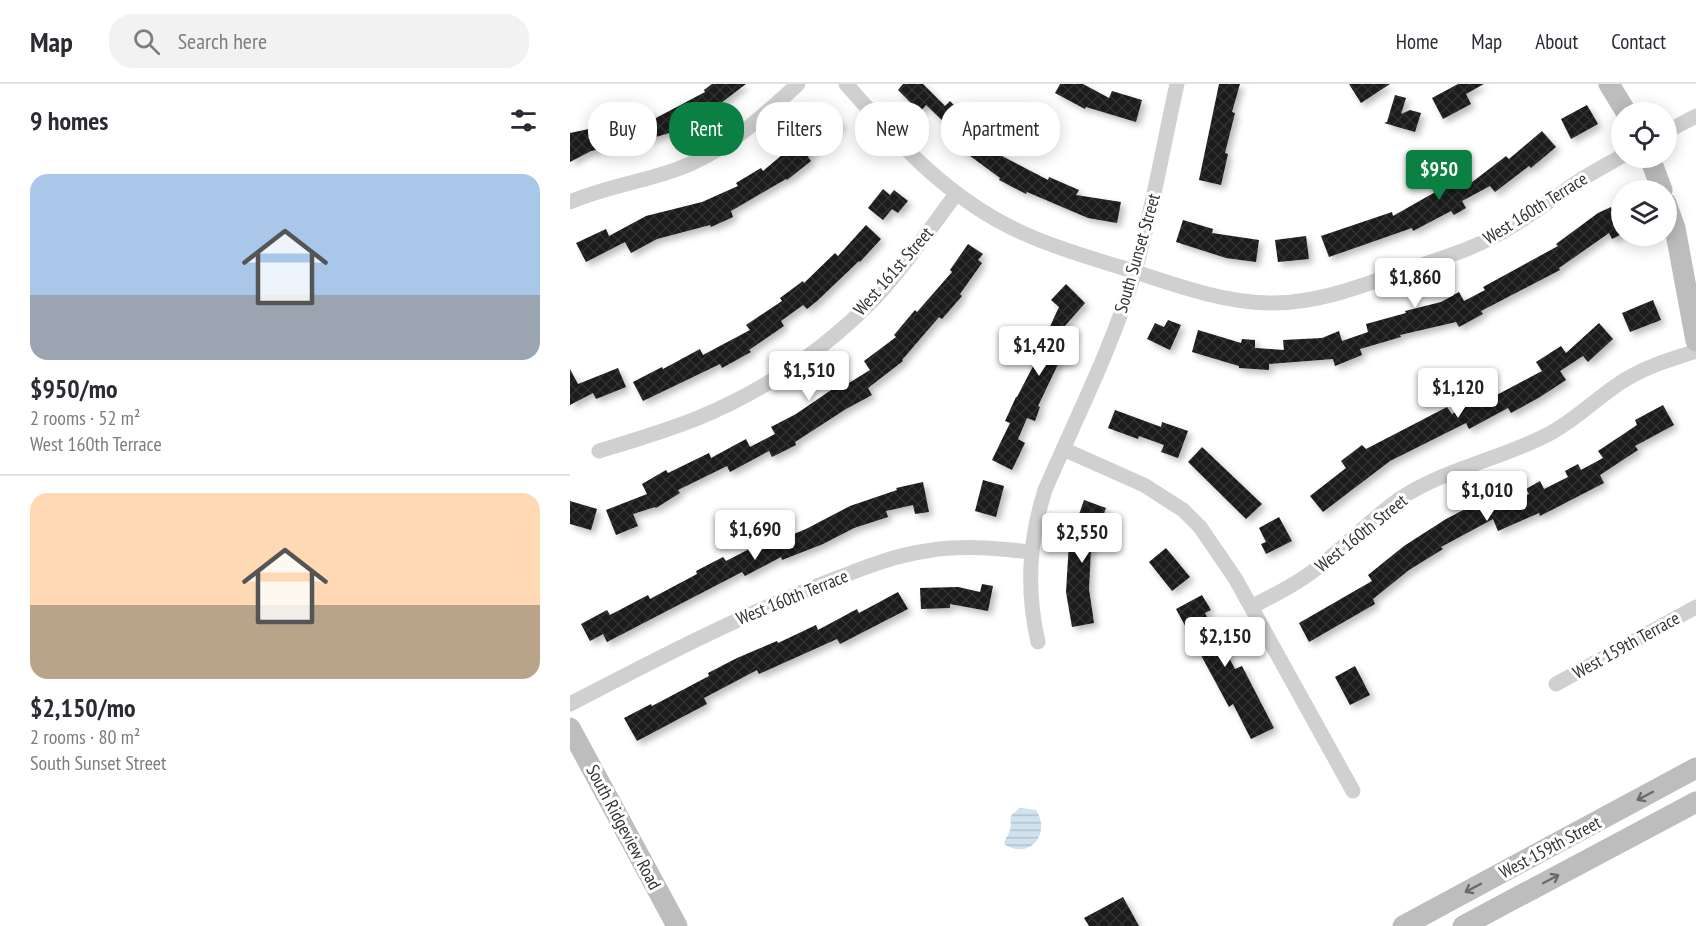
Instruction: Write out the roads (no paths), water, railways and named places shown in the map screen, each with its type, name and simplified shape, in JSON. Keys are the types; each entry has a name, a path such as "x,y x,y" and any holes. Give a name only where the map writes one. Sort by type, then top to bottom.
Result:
{"main road":[{"path":"1609,84 1620,102"},
{"path":"1677,239 1696,341"},
{"name":"South Ridgeview Road","path":"570,728 677,926"},
{"name":"West 159th Street","path":"1403,926 1696,768"},
{"name":"West 159th Street","path":"1462,926 1696,802"}],"street":[{"path":"570,201 654,177 695,162 722,147 757,121 798,84"},
{"name":"West 160th Terrace","path":"846,84 902,147 956,194 986,214 1024,234 1063,250 1234,300 1270,303 1311,300 1346,291 1453,254 1494,237 1611,162"},
{"name":"South Sunset Street","path":"1038,642 1030,594 1031,552 1037,517 1045,490 1116,326 1135,272 1177,84"},
{"path":"1677,126 1696,116"},
{"name":"West 161st Street","path":"599,451 700,417 775,378 811,354 875,298 903,266 956,194"},
{"name":"West 160th Street","path":"1251,607 1316,570 1369,523 1404,497 1430,482 1529,444 1566,424 1630,377 1654,365 1696,351"},
{"path":"1063,449 1144,485 1183,510 1200,527 1216,548 1251,607 1353,791"},
{"name":"West 160th Terrace","path":"570,704 706,633 784,599 888,560 925,551 953,548 981,547 1031,552"},
{"name":"West 159th Terrace","path":"1556,684 1696,607"}],"water":[{"path":"1020,808 1036,810 1041,828 1035,842 1021,849 1004,844 1010,830 1011,816"}]}
